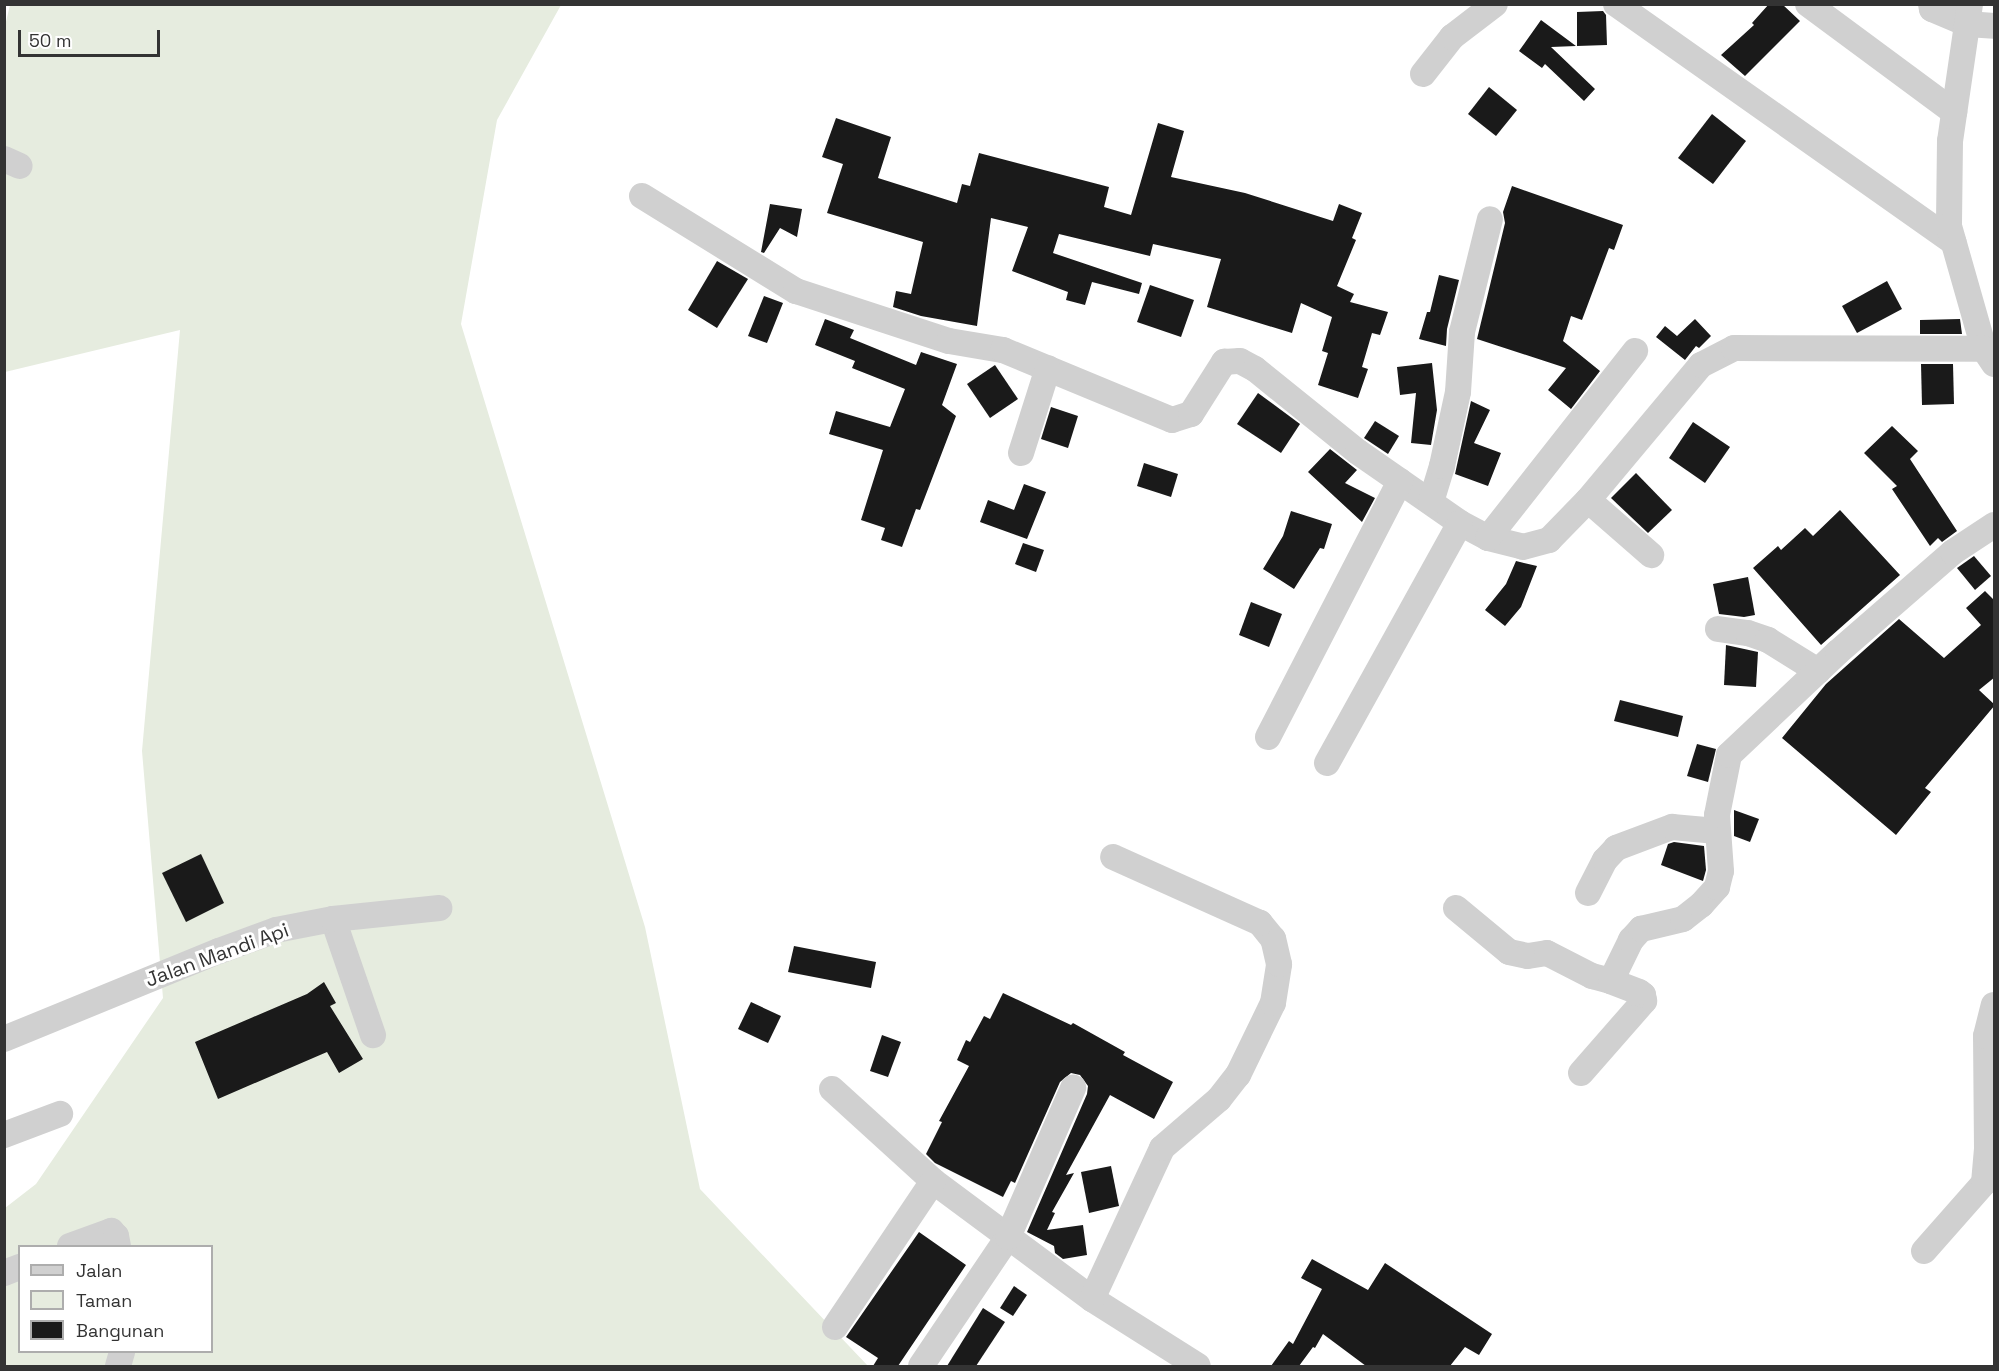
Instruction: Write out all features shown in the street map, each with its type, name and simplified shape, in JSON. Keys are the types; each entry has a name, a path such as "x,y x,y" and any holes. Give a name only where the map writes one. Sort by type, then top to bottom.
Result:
{"street":[{"path":"1423,74 1452,37 1495,4"},
{"path":"1616,4 1953,242"},
{"path":"1808,4 1954,112"},
{"path":"1931,4 1931,9 1969,14 1995,26"},
{"path":"642,196 796,291 949,341 1003,350 1172,420 1191,414 1224,363 1240,361 1400,481 1461,523 1488,538 1523,547 1549,540 1588,500 1701,365 1734,348 1989,357 1949,226 1950,141 1969,14"},
{"path":"1431,502 1442,466 1458,392 1462,332 1490,219"},
{"path":"1488,538 1635,351"},
{"path":"1021,453 1048,369"},
{"path":"1268,737 1400,481"},
{"path":"1588,500 1651,555"},
{"path":"1327,763 1461,523"},
{"path":"1611,981 1631,940 1641,928 1683,919 1701,905 1717,887 1721,871 1717,815 1730,755 1818,671 1953,552 1995,525"},
{"path":"1718,629 1748,633 1768,640 1818,671"},
{"path":"1588,892 1605,860 1616,848 1672,826 1717,831"},
{"path":"1092,1299 1162,1148 1219,1099 1238,1075 1273,1003 1279,964 1274,939 1260,923 1113,857"},
{"name":"Jalan Mandi Api","path":"4,1039 276,930 333,918 439,908"},
{"path":"1456,908 1509,952 1528,956 1547,953 1592,976 1639,992 1644,1001 1581,1073"},
{"path":"333,918 373,1035"},
{"path":"1924,1251 1989,1188 1986,1036 1993,1014"},
{"path":"921,1366 1008,1237 1073,1088"},
{"path":"832,1089 933,1181 1092,1299 1198,1366"},
{"path":"4,1136 60,1114"},
{"path":"835,1327 933,1181"},
{"path":"73,1245 111,1231 116,1236 118,1245"}],"green space":[{"path":"10,5 561,5 497,120 461,324 645,927 700,1189 868,1366 5,1366 5,1208 36,1184 163,998 142,751 180,330 5,372 4,30"}],"building":[{"path":"1769,4 1782,4 1800,21 1745,76 1721,55 1754,25 1752,23"},
{"path":"1603,11 1606,15 1607,45 1577,46 1577,12"},
{"path":"1541,20 1576,46 1551,47 1595,89 1584,101 1545,64 1542,68 1519,51"},
{"path":"1489,87 1517,110 1496,136 1468,114"},
{"path":"1712,114 1746,141 1713,184 1678,158"},
{"path":"836,118 891,137 878,178 957,203 962,184 970,186 979,153 1109,187 1104,207 1131,215 1158,123 1184,131 1171,177 1245,193 1333,221 1339,204 1362,213 1352,238 1356,240 1337,286 1354,294 1350,302 1388,312 1380,335 1372,333 1362,367 1368,369 1358,398 1318,385 1328,353 1322,351 1332,317 1301,303 1292,333 1207,307 1221,259 1153,244 1150,256 1059,234 1053,253 1142,283 1139,294 1092,282 1085,305 1066,300 1068,292 1012,271 1028,227 991,218 977,326 921,316 893,307 896,291 911,294 923,242 827,213 843,164 822,157"},
{"path":"1512,186 1623,225 1614,250 1609,248 1582,320 1571,316 1563,341 1600,371 1571,409 1548,390 1566,368 1477,339 1505,223 1503,212"},
{"path":"770,204 802,209 797,237 780,228 764,253 761,252"},
{"path":"717,261 748,279 717,328 688,310"},
{"path":"1439,275 1459,280 1447,329 1446,346 1419,339 1427,312 1430,312"},
{"path":"1887,281 1902,309 1857,333 1842,306"},
{"path":"1150,285 1194,300 1181,337 1137,322"},
{"path":"764,296 783,303 767,343 748,336"},
{"path":"825,319 854,330 850,338 916,365 921,352 957,364 942,405 956,416 920,510 916,509 902,547 881,540 885,528 861,520 883,450 829,434 836,411 890,427 905,389 852,368 855,361 815,345"},
{"path":"1695,319 1711,336 1699,348 1696,346 1685,360 1656,337 1665,326 1677,336"},
{"path":"1960,319 1962,334 1920,334 1920,320"},
{"path":"1432,363 1437,410 1431,445 1411,443 1416,393 1400,395 1397,367"},
{"path":"1921,364 1953,364 1954,404 1922,405"},
{"path":"995,365 1018,399 990,418 967,384"},
{"path":"1258,393 1300,424 1281,453 1237,424"},
{"path":"1471,401 1490,410 1474,443 1501,453 1488,486 1455,474"},
{"path":"1051,407 1078,416 1068,448 1041,439"},
{"path":"1375,421 1399,436 1388,454 1364,438"},
{"path":"1693,422 1730,447 1705,483 1669,458"},
{"path":"1892,426 1918,451 1910,459 1957,531 1942,542 1938,538 1930,546 1892,489 1897,486 1864,453"},
{"path":"1330,449 1357,470 1345,483 1375,498 1362,522 1308,472"},
{"path":"1144,463 1178,474 1171,497 1137,486"},
{"path":"1636,473 1672,510 1648,533 1611,498"},
{"path":"1024,484 1046,492 1027,539 980,522 988,500 1014,510"},
{"path":"1840,510 1900,575 1821,645 1753,568 1778,546 1781,550 1805,528 1813,536"},
{"path":"1291,511 1332,524 1324,549 1320,548 1294,589 1263,569 1283,536"},
{"path":"1023,543 1044,550 1036,572 1015,564"},
{"path":"1974,556 1991,576 1975,590 1957,568"},
{"path":"1516,561 1537,566 1521,607 1505,626 1485,610 1506,584"},
{"path":"1748,577 1755,615 1744,617 1719,614 1713,584"},
{"path":"1985,591 1995,601 1995,677 1979,690 1995,705 1925,788 1931,792 1896,835 1782,738 1826,684 1899,619 1944,658 1981,625 1966,608"},
{"path":"1251,602 1282,614 1269,647 1239,635"},
{"path":"1726,645 1758,652 1756,687 1724,685"},
{"path":"1620,700 1683,716 1678,737 1614,721"},
{"path":"1697,744 1716,749 1708,782 1687,776"},
{"path":"1734,810 1759,819 1750,842 1734,836"},
{"path":"1674,842 1704,846 1706,870 1703,881 1661,865 1668,844"},
{"path":"201,854 224,903 186,922 162,873"},
{"path":"794,946 876,962 871,988 788,972"},
{"path":"324,982 336,1003 330,1006 363,1059 339,1073 327,1052 218,1099 195,1042 307,994"},
{"path":"1003,993 1071,1025 1073,1023 1125,1052 1123,1055 1173,1082 1154,1119 1110,1095 1066,1175 1074,1173 1052,1212 1055,1213 1047,1230 1083,1225 1087,1255 1063,1259 1055,1253 1054,1246 1027,1232 1087,1094 1088,1086 1080,1075 1071,1073 1060,1082 1015,1183 1011,1181 1003,1197 935,1163 926,1154 942,1122 939,1121 969,1066 957,1060 966,1040 970,1042 984,1016 990,1019"},
{"path":"751,1002 781,1016 768,1043 738,1029"},
{"path":"882,1035 901,1042 888,1077 870,1071"},
{"path":"1111,1166 1119,1206 1089,1213 1081,1172"},
{"path":"919,1232 966,1265 898,1366 873,1366 878,1358 846,1337"},
{"path":"1312,1259 1368,1290 1385,1263 1492,1334 1479,1355 1465,1347 1450,1366 1366,1366 1323,1334 1315,1348 1313,1347 1299,1366 1271,1366 1289,1341 1293,1344 1322,1289 1301,1278"},
{"path":"1014,1286 1027,1295 1013,1316 1000,1308"},
{"path":"983,1308 1005,1322 976,1366 947,1366"}]}
